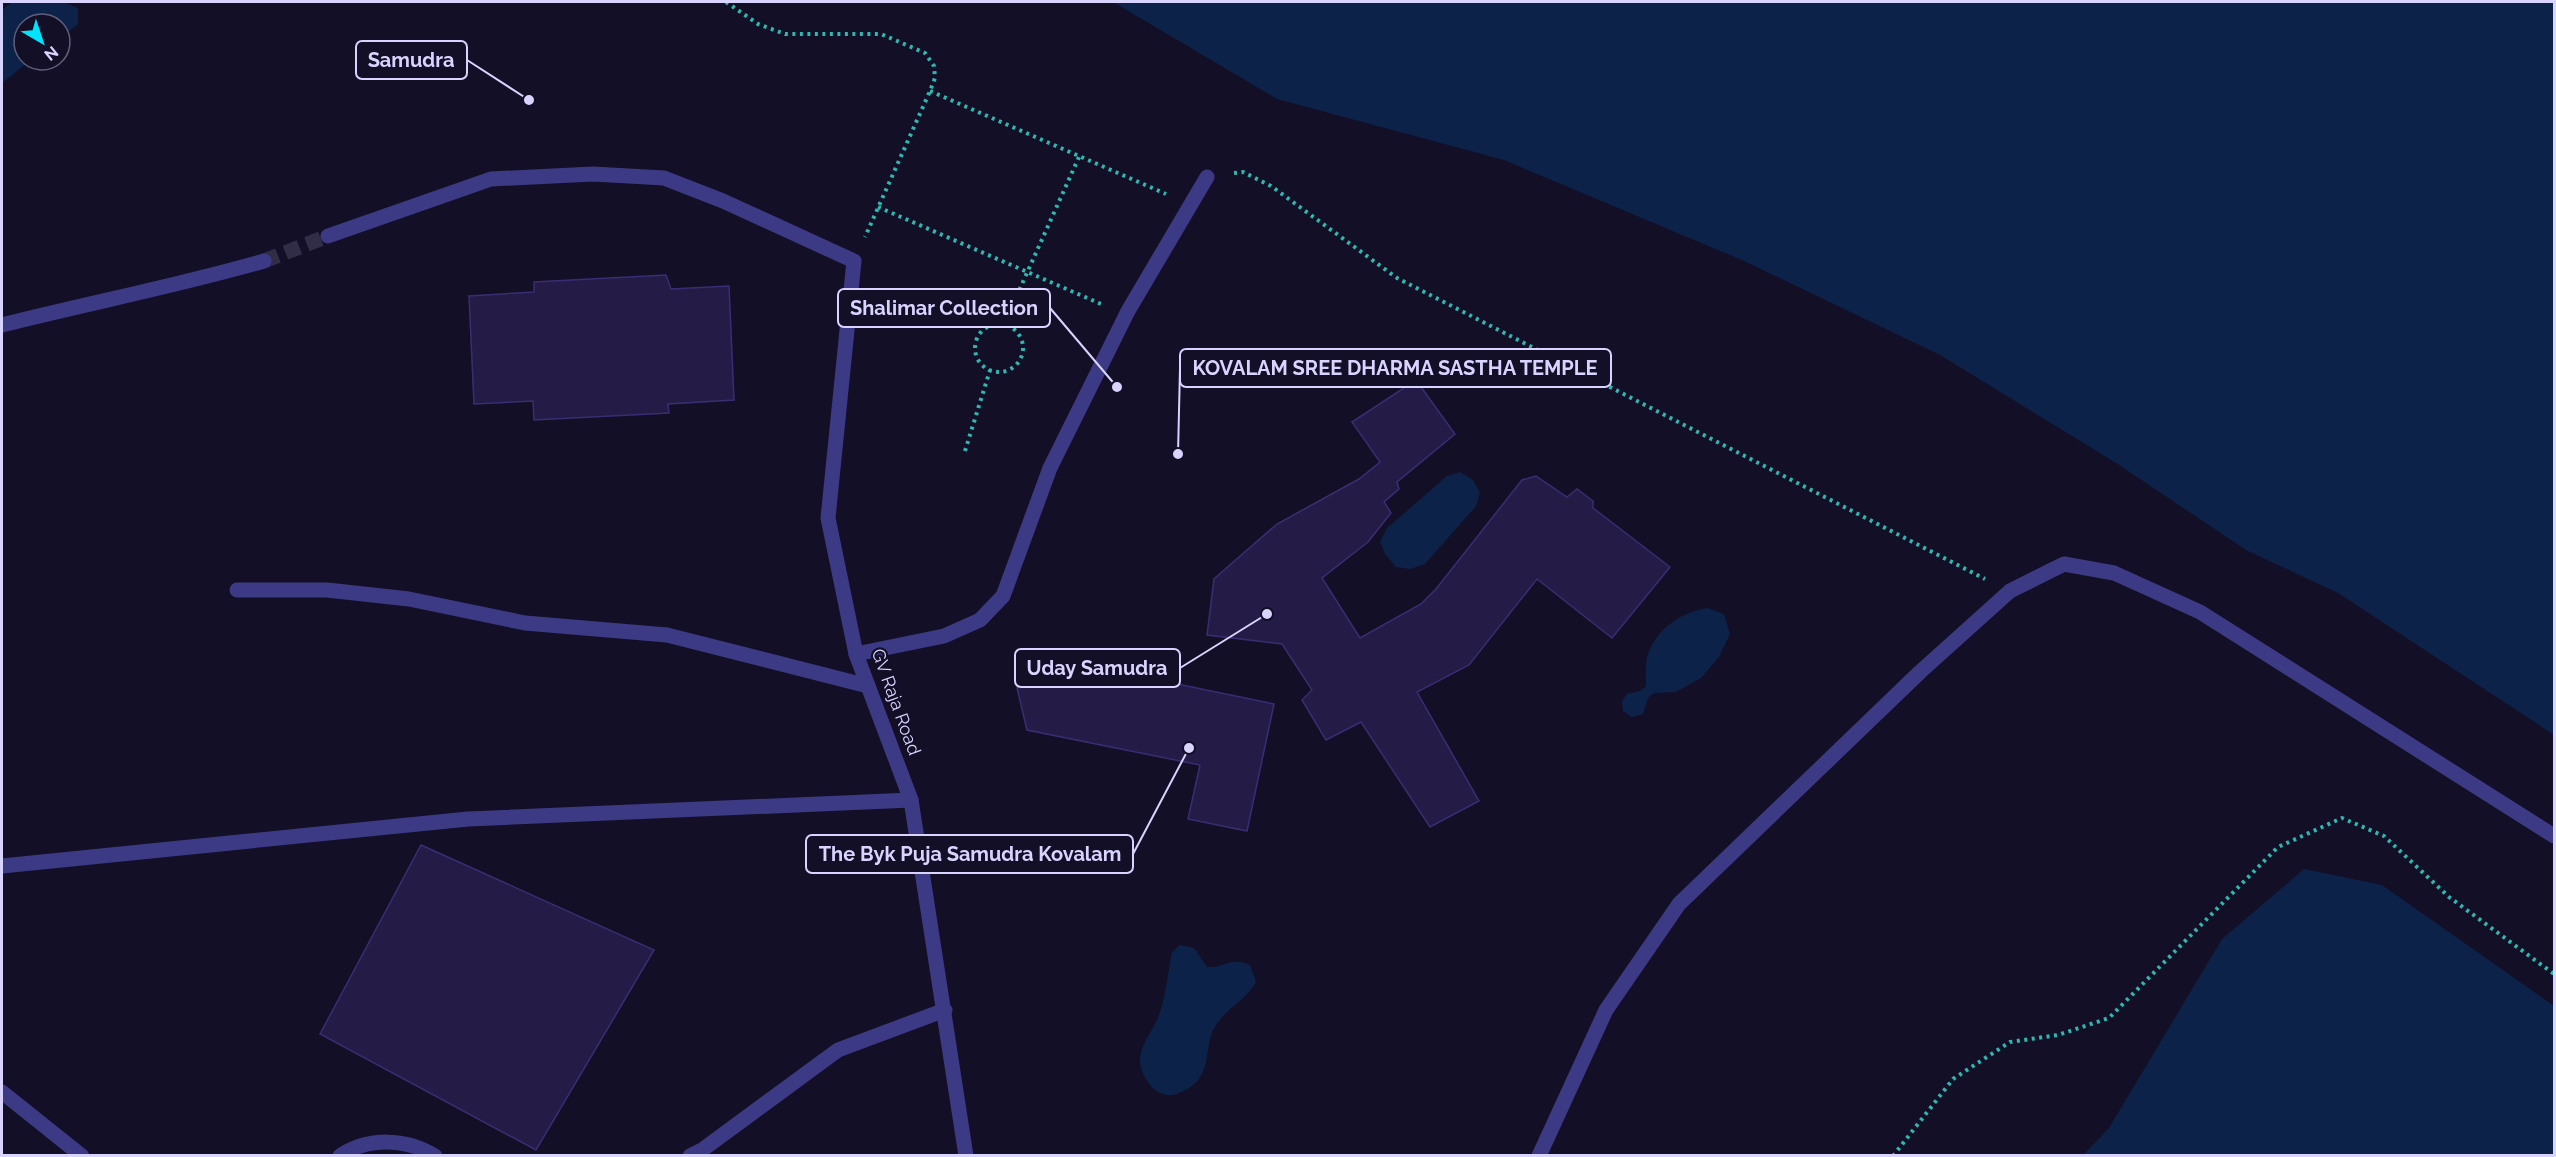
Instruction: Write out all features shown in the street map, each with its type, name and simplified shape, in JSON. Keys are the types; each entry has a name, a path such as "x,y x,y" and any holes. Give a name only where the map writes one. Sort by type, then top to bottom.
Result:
{"street":[{"path":"328,236 491,179 593,174 664,178 723,201 854,261"},
{"path":"856,654 944,636 980,620 1003,596 1056,457 1128,311 1208,177"},
{"path":"2,325 106,299 196,281 264,261"},
{"name":"GV Raja Road","path":"854,261 828,518 856,654 911,800 966,1155"},
{"path":"1539,1155 1606,1010 1679,904 1920,672 2010,591 2064,564 2114,573 2200,612 2554,836"},
{"path":"237,590 327,590 409,599 525,622 667,635 868,686"},
{"path":"2,866 468,819 911,800"},
{"path":"690,1155 702,1150 838,1050 945,1010"},
{"path":"2,1092 82,1155"},
{"path":"340,1155 351,1148 383,1140 423,1148 435,1155"}],"path":[{"path":"726,2 758,24 785,34 881,34 925,53 934,66 935,78 930,91 854,261"},
{"path":"930,91 1166,195 1170,202"},
{"path":"1004,324 1079,157"},
{"path":"1208,177 1243,172 1271,186 1397,278 2010,591"},
{"path":"878,207 1101,304 1108,294"},
{"path":"1004,324 1017,332 1023,347 1022,355 1012,367 1005,371 990,370 978,360 976,352 978,338 989,326 1004,324"},
{"path":"965,451 990,370"},
{"path":"1893,1155 1953,1079 2010,1042 2058,1035 2109,1018 2278,847 2342,818 2384,836 2450,897 2554,974"}],"water":[{"path":"12,2 63,2 78,8 78,24 72,29 72,12 12,12 12,72 16,72 2,83 2,10"},
{"path":"1113,2 2554,2 2554,735 2338,593 2246,550 2116,463 1940,355 1744,261 1504,160 1277,99"},
{"path":"1460,472 1473,480 1480,493 1476,506 1425,564 1410,569 1396,567 1385,554 1380,542 1387,528 1447,476"},
{"path":"1707,608 1724,614 1730,634 1719,657 1701,678 1676,692 1654,693 1648,698 1643,714 1632,717 1623,711 1622,701 1627,694 1640,691 1646,686 1647,657 1656,638 1678,618"},
{"path":"2304,869 2382,885 2554,1006 2554,1155 2083,1155 2109,1128 2222,939"},
{"path":"1180,945 1194,948 1207,967 1233,962 1250,965 1256,982 1218,1022 1209,1042 1206,1062 1198,1080 1177,1094 1167,1095 1157,1091 1148,1082 1141,1069 1140,1056 1160,1013 1172,952"}],"building":[{"path":"666,275 671,289 729,286 734,400 668,404 669,413 534,420 533,401 474,404 469,296 534,292 534,282"},
{"path":"1416,380 1455,434 1397,482 1399,489 1384,502 1391,513 1368,542 1322,578 1360,638 1421,604 1436,589 1522,480 1536,476 1567,497 1577,489 1593,501 1593,508 1670,567 1612,638 1537,579 1469,665 1417,692 1479,801 1430,827 1361,722 1326,740 1302,700 1312,690 1282,644 1207,635 1214,579 1277,524 1359,479 1380,462 1352,422"},
{"path":"1051,658 1274,704 1247,831 1188,819 1200,765 1027,730 1017,688"},
{"path":"421,845 654,950 536,1150 320,1034"}],"tunnel":[{"path":"264,261 328,236"}],"place":[{"name":"Samudra","path":"529,100"},
{"name":"Shalimar Collection","path":"1117,387"},
{"name":"KOVALAM SREE DHARMA SASTHA TEMPLE","path":"1178,454"},
{"name":"Uday Samudra","path":"1267,614"},
{"name":"The Byk Puja Samudra Kovalam","path":"1189,748"}]}
